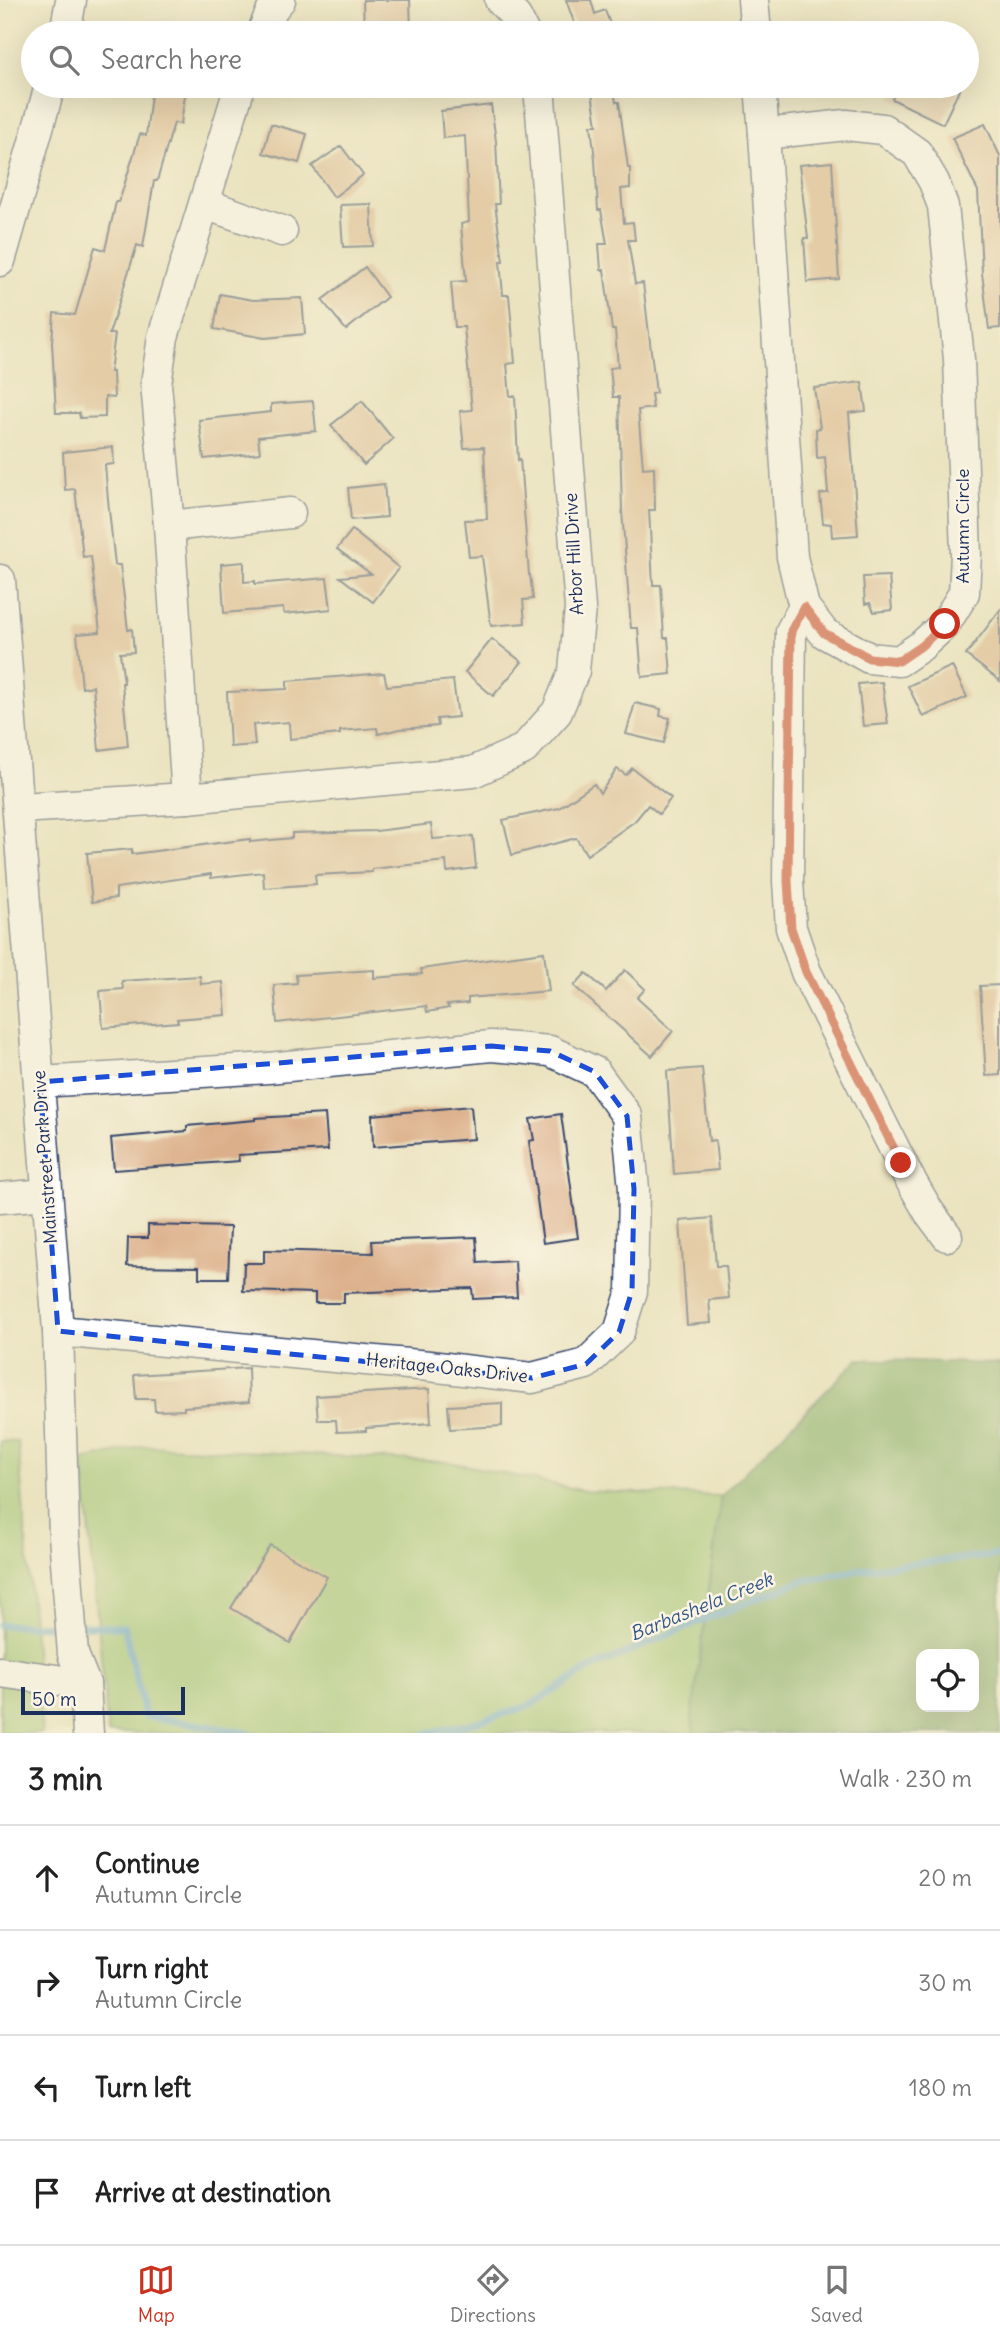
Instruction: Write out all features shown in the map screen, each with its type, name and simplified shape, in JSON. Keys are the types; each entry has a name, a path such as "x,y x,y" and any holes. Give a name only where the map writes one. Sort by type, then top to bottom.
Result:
{"street":[{"path":"67,21 71,0"},
{"path":"267,21 280,0"},
{"path":"500,0 518,21"},
{"path":"753,0 755,21"},
{"path":"0,261 47,98"},
{"path":"187,798 169,526 156,384 163,337 205,204 234,98"},
{"name":"Arbor Hill Drive","path":"19,808 187,798 473,772 524,749 557,712 574,671 580,608 540,98"},
{"name":"Autumn Circle","path":"761,98 792,557 804,607 824,633 869,658 899,661 921,646 945,624 964,593 966,554 959,359 943,206 934,181 917,153 883,130 846,125 764,134"},
{"path":"205,204 282,231"},
{"path":"169,526 290,513"},
{"name":"Mainstreet Park Drive","path":"0,580 19,808 11,866 40,1082 58,1331 64,1535 73,1654 85,1684 88,1733"},
{"path":"804,607 791,631 788,881 791,928 806,972 906,1174 947,1236"},
{"name":"Heritage Oaks Drive","path":"40,1082 268,1068 491,1046 551,1051 595,1072 627,1116 634,1189 632,1291 619,1332 586,1364 532,1378 58,1331"},
{"path":"0,1198 47,1194"},
{"path":"0,1672 85,1684"}],"highlighted area":[{"path":"491,1046 550,1051 595,1072 627,1116 634,1189 632,1291 619,1332 586,1364 532,1378 58,1331 40,1082"}],"green space":[{"path":"858,1359 1000,1364 1000,1733 694,1733 692,1718 721,1496"},
{"path":"0,1441 18,1442 42,1733 0,1733"},
{"path":"145,1446 450,1462 585,1491 721,1496 692,1718 694,1733 108,1733 83,1460"}],"building":[{"path":"363,0 410,0 411,21 364,21"},
{"path":"566,0 591,0 595,14 605,10 609,21 574,21"},
{"path":"151,98 185,98 181,124 174,123 157,181 154,181 143,247 137,245 109,334 115,334 110,372 113,372 114,398 105,397 105,417 80,418 79,413 56,413 52,343 54,313 75,315 95,247 105,250 116,202 119,202 140,134 146,136"},
{"path":"593,98 615,98 616,102 619,102 630,168 630,188 621,189 624,223 633,222 635,240 628,240 635,284 643,283 656,393 651,394 653,408 638,410 643,468 654,467 655,510 649,510 653,585 661,585 664,638 668,638 671,674 642,677 638,628 631,628 622,511 619,397 613,397 610,368 618,367 615,330 612,330 599,244 607,244 601,210 598,210 591,125 597,125"},
{"path":"892,98 955,98 943,124"},
{"path":"491,105 496,141 499,204 495,204 503,261 500,261 503,295 509,295 515,363 507,364 510,396 515,396 518,460 520,459 533,599 523,600 525,623 491,626 482,556 469,557 465,520 487,519 484,447 464,448 460,411 472,410 464,327 455,327 451,282 466,281 461,224 469,222 465,136 443,138 441,111"},
{"path":"271,124 307,134 299,163 263,153"},
{"path":"985,124 1000,156 1000,328 989,329 982,273 978,191 952,138"},
{"path":"341,146 363,175 334,197 312,166"},
{"path":"832,162 839,279 807,282 804,238 808,238 799,165"},
{"path":"371,204 373,246 343,247 340,205"},
{"path":"365,267 387,297 346,330 322,300"},
{"path":"220,294 253,300 302,298 305,334 265,338 214,329"},
{"path":"862,382 866,411 849,413 858,535 832,537 831,524 823,523 820,494 828,493 825,457 817,458 816,429 820,428 814,388"},
{"path":"313,401 316,431 258,437 260,453 204,459 199,420 271,412 271,404"},
{"path":"362,401 393,439 364,465 331,425"},
{"path":"113,447 114,464 105,465 108,500 115,565 120,565 128,630 132,629 134,652 120,653 128,746 99,750 93,686 82,688 77,634 100,632 91,556 83,557 75,489 65,490 63,452"},
{"path":"384,484 387,517 351,520 348,488"},
{"path":"352,530 399,568 373,602 340,577 371,574 337,549"},
{"path":"244,562 244,582 255,581 255,584 327,578 331,609 284,614 283,608 224,613 221,564"},
{"path":"889,576 892,610 874,612 870,603 865,604 863,577"},
{"path":"1000,610 1000,681 966,655"},
{"path":"492,639 522,662 493,696 465,672"},
{"path":"952,666 967,697 923,717 908,686"},
{"path":"384,673 387,686 453,680 458,717 437,719 438,726 378,734 377,728 290,739 289,722 253,725 255,745 230,747 227,692 287,689 287,681"},
{"path":"882,682 888,724 863,726 858,684"},
{"path":"635,703 661,709 660,716 670,718 664,743 626,734"},
{"path":"632,768 671,798 659,814 648,805 635,821 587,855 576,838 512,855 503,820 559,808 594,784 600,793 617,769 626,775"},
{"path":"431,824 433,839 473,836 476,868 447,872 446,861 372,869 372,872 315,875 316,884 264,888 263,872 211,878 211,874 116,888 116,898 92,902 87,853 132,849 132,854 250,839 250,842 292,838 292,833 376,831"},
{"path":"544,952 549,991 468,998 468,1003 447,1005 449,1008 427,1012 426,1006 277,1023 274,985 297,983 296,975 374,970 374,978 422,974 421,969"},
{"path":"625,970 645,989 637,998 673,1031 652,1056 574,986 586,973 606,991"},
{"path":"200,976 201,984 223,982 226,1015 103,1028 100,991 123,989 122,981"},
{"path":"1000,985 1000,1075 986,1076 980,986"},
{"path":"702,1068 709,1141 715,1140 718,1170 674,1174 667,1071"},
{"path":"471,1106 474,1139 373,1147 372,1115"},
{"path":"325,1114 328,1150 238,1155 239,1161 114,1170 111,1138 187,1131 187,1126 255,1118"},
{"path":"561,1114 578,1238 543,1243 529,1141 534,1140 530,1119"},
{"path":"712,1218 716,1266 726,1266 729,1298 709,1300 711,1323 687,1325 680,1221"},
{"path":"148,1225 230,1227 228,1278 199,1278 199,1267 127,1266 128,1238 148,1238"},
{"path":"476,1237 478,1263 515,1261 517,1297 473,1299 472,1288 344,1293 344,1303 315,1303 315,1293 243,1291 244,1263 264,1263 264,1250 373,1253 372,1241"},
{"path":"248,1368 249,1402 155,1411 154,1399 136,1399 134,1375"},
{"path":"429,1389 431,1423 337,1432 336,1420 318,1420 316,1396"},
{"path":"502,1403 502,1426 450,1429 448,1406"},
{"path":"270,1545 327,1577 290,1643 231,1608"}],"waterway":[{"name":"Barbashela Creek","path":"427,1733 466,1725 529,1706 587,1670 802,1581 870,1568 1000,1555"},
{"name":"Barbashela Creek","path":"0,1625 64,1626"},
{"name":"Barbashela Creek","path":"79,1626 124,1627 145,1716 248,1733"}],"route":[{"path":"901,1163 806,972 791,928 788,881 791,631 804,607 824,633 869,658 899,661 921,646 945,624"}]}
